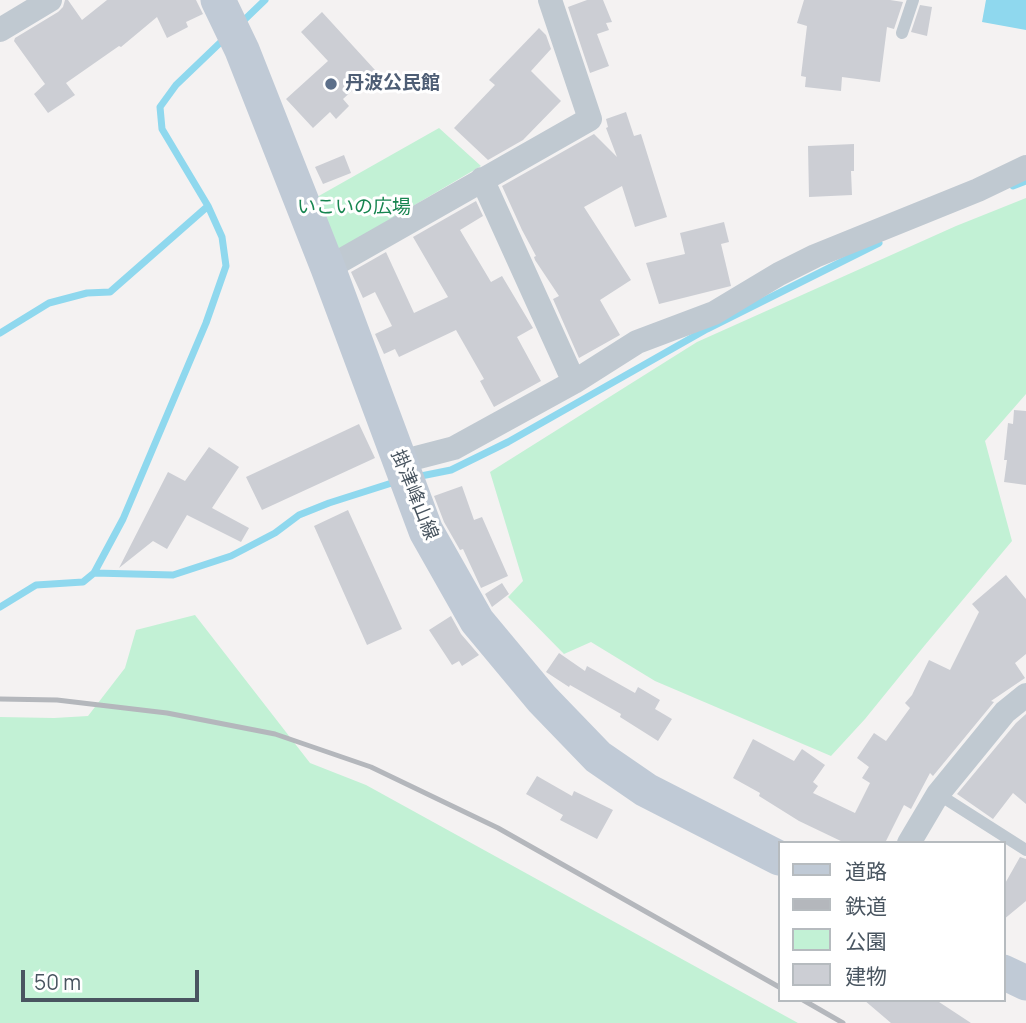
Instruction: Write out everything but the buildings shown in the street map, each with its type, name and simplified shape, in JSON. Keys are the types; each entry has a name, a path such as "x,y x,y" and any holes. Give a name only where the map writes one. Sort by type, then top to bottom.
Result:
{"main road":[{"name":"掛津峰山線","path":"222,8 243,50 426,531 477,621 542,699 598,757 646,790 778,858"},
{"path":"1005,973 1026,983"}],"street":[{"path":"0,30 50,0"},
{"path":"328,268 590,119 550,0"},
{"path":"403,473 454,449 574,382 637,342 714,313 815,256 978,190 1026,167"},
{"path":"482,179 574,382"},
{"path":"910,841 938,794 1005,712 1026,695"}],"lane":[{"path":"902,33 913,0"},
{"path":"938,794 1026,850"}],"green space":[{"name":"いこいの広場","path":"439,128 481,166 338,250 317,197"},
{"path":"1026,198 1026,394 985,441 1012,541 865,719 831,756 655,681 591,642 564,654 508,597 523,581 490,472 697,342 956,226"},
{"path":"195,615 310,763 366,785 798,1023 0,1023 0,717 88,716 125,668 136,630"}],"water":[{"path":"986,0 1026,0 1026,30 982,22"}],"waterway":[{"path":"240,24 265,0"},
{"path":"0,607 36,585 83,582 94,573 123,519 206,323 226,266 222,237 208,206 162,129 160,107 176,85 224,39"},
{"path":"1013,186 1026,181"},
{"path":"0,333 49,303 87,293 110,292 208,206"},
{"path":"416,477 451,470 508,442 707,329 879,243"},
{"path":"94,573 173,575 231,556 275,533 299,515 398,481"}],"railway":[{"path":"0,699 57,700 167,713 275,734 371,767 498,828 778,986"},
{"path":"806,1002 843,1023"}],"place":[{"name":"丹波公民館","path":"331,84"}]}
